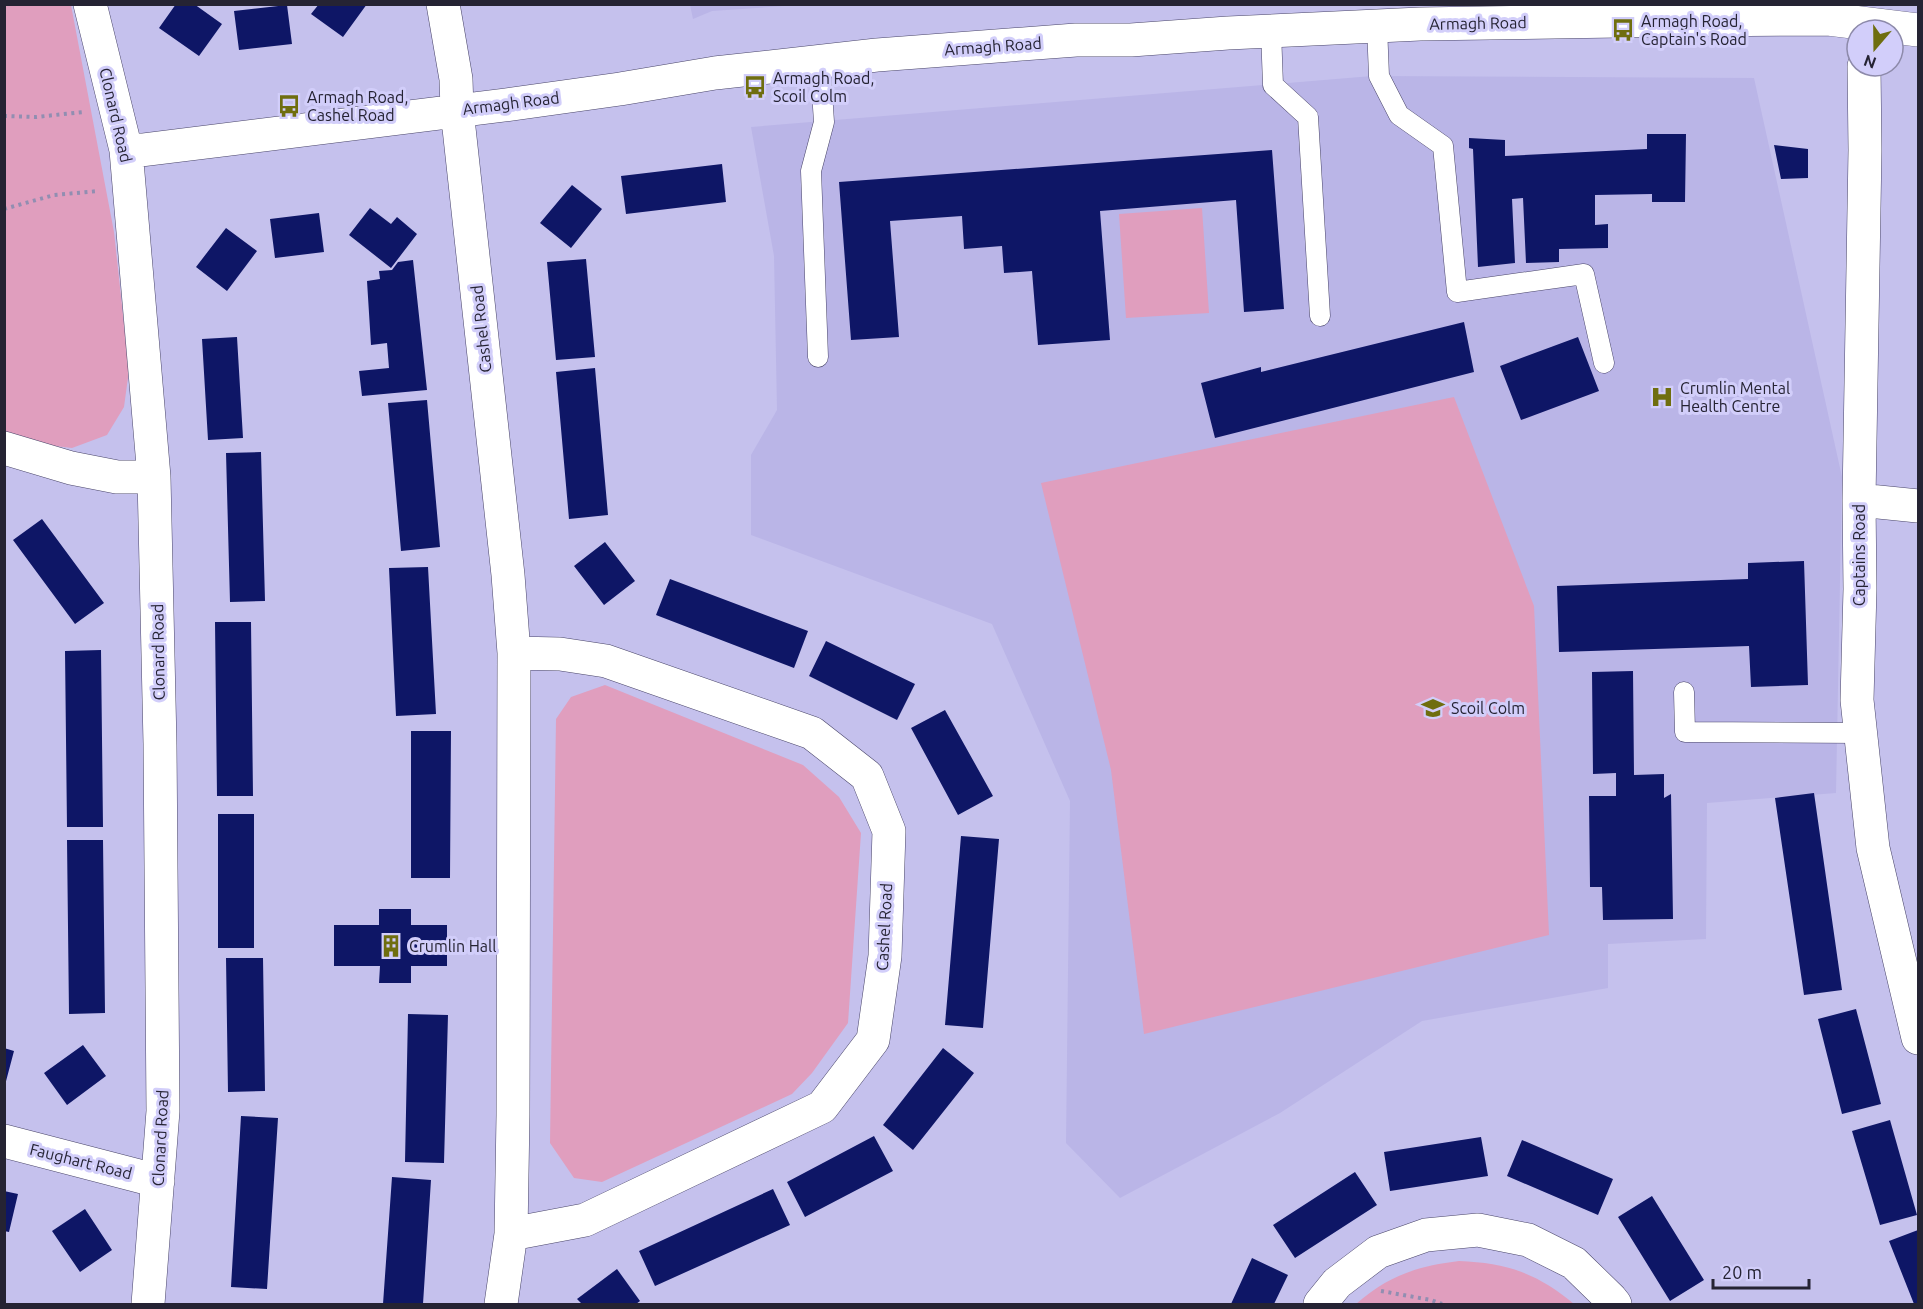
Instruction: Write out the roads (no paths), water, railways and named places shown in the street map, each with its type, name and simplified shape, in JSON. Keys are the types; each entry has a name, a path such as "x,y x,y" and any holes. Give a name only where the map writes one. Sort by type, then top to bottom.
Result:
{"street":[{"name":"Clonard Road","path":"90,4 126,150 154,477 160,744 163,1111 148,1305"},
{"name":"Cashel Road","path":"443,4 456,79 457,110 508,575 514,653 511,1234 501,1305"},
{"name":"Armagh Road","path":"126,150 413,117 620,89 715,73 877,55 1076,40 1131,40 1271,31 1338,17 1377,26 1845,19"},
{"name":"Captains Road","path":"1864,78 1857,700 1873,848 1918,1038"},
{"path":"4,448 71,468 105,475 154,477"},
{"path":"1859,500 1918,506"},
{"name":"Cashel Road","path":"511,1234 585,1220 822,1107 873,1040 885,956 889,831 867,776 812,734 606,661 560,654 514,653"},
{"name":"Faughart Road","path":"4,1141 158,1181"},
{"path":"1328,1294 1378,1252 1426,1234 1478,1230 1528,1240 1574,1263 1615,1305"}],"lane":[{"path":"1377,26 1379,76 1399,115 1443,146 1457,292 1584,274 1604,363"},
{"path":"1271,31 1273,86 1308,117 1320,316"},
{"path":"818,357 811,171 824,122 820,62"},
{"path":"1684,692 1684,732 1861,733"}],"place":[{"name":"Armagh Road, Captain's Road","path":"1623,30"},
{"name":"Armagh Road, Scoil Colm","path":"755,87"},
{"name":"Armagh Road, Cashel Road","path":"289,106"},
{"name":"Crumlin Mental Health Centre","path":"1662,397"},
{"name":"Scoil Colm","path":"1433,708"},
{"name":"Crumlin Hall","path":"391,946"}]}
